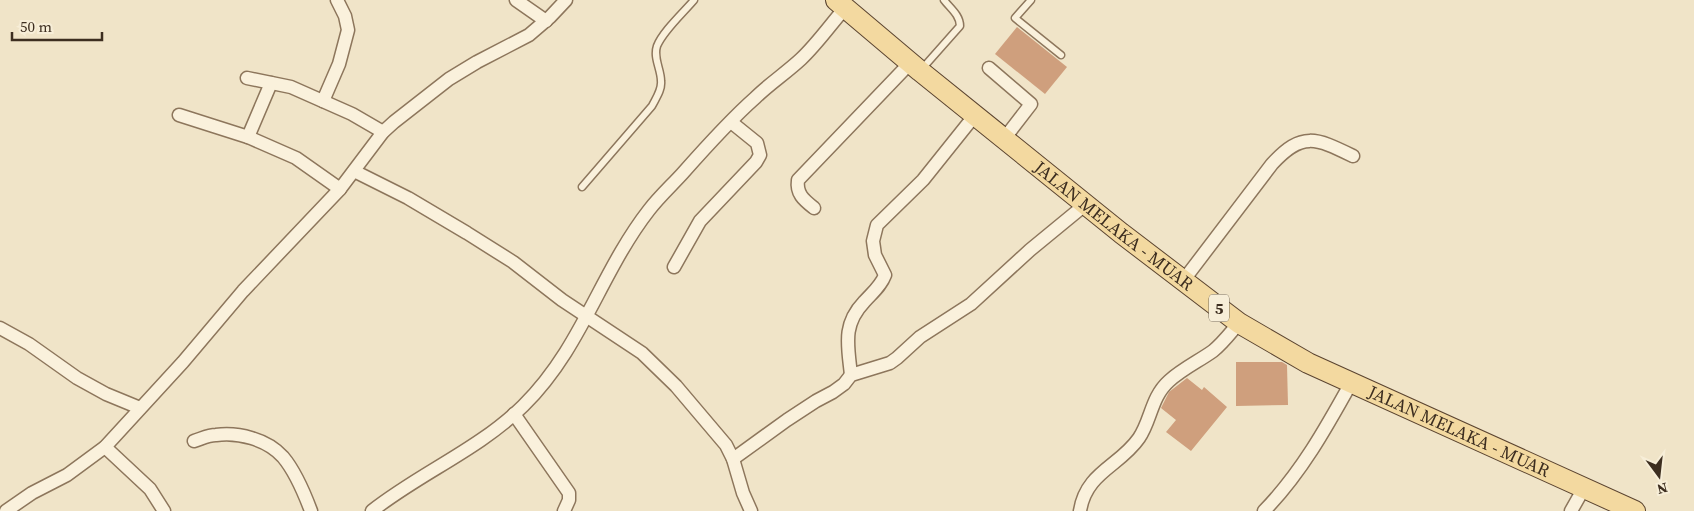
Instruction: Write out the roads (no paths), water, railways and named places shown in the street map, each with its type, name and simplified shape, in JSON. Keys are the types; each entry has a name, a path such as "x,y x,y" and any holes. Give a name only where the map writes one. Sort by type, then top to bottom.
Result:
{"main road":[{"name":"JALAN MELAKA - MUAR","path":"846,6 1004,139 1239,323 1294,356 1635,511"}],"street":[{"path":"322,101 339,64 348,30 345,16 337,0"},
{"path":"516,0 546,21"},
{"path":"6,511 32,493 67,475 105,447 183,362 243,291 340,189 383,132 449,79 529,35 546,21 566,0"},
{"path":"372,511 387,499 450,461 496,430 546,382 569,349 588,316 612,266 648,210 755,97 802,58 846,6"},
{"path":"814,208 802,199 797,187 798,180 916,66"},
{"path":"988,68 1031,104 1004,139"},
{"path":"247,78 291,87 352,114 383,132"},
{"path":"248,137 271,83"},
{"path":"179,115 248,137 296,158 340,189"},
{"path":"851,374 847,342 854,313 882,283 885,275 875,255 873,241 877,225 922,180 975,115"},
{"path":"674,267 700,221 756,162 760,155 757,143 731,122"},
{"path":"1183,281 1272,164 1285,150 1298,142 1313,140 1329,144 1353,156"},
{"path":"354,171 408,198 513,262 562,300 642,353 676,386 726,445 733,459 750,511"},
{"path":"733,459 787,420 833,392 844,384 851,374 890,363 897,358 920,337 970,304 1030,250 1086,204"},
{"path":"1080,511 1082,501 1089,487 1102,472 1139,439 1157,397 1168,382 1213,351 1239,323"},
{"path":"0,328 29,344 77,378 106,394 140,408"},
{"path":"1264,511 1284,490 1299,470 1351,383"},
{"path":"514,414 569,493 569,500 564,511"},
{"path":"194,441 214,435 233,434 260,440 272,446 283,457 311,511"},
{"path":"105,447 150,489 164,511"},
{"path":"1571,511 1584,488"}],"lane":[{"path":"582,187 652,106 662,82 656,59 657,47 663,36 694,0"},
{"path":"916,66 960,26 960,20 957,15 944,0"},
{"path":"1031,0 1015,18 1061,55"}]}
